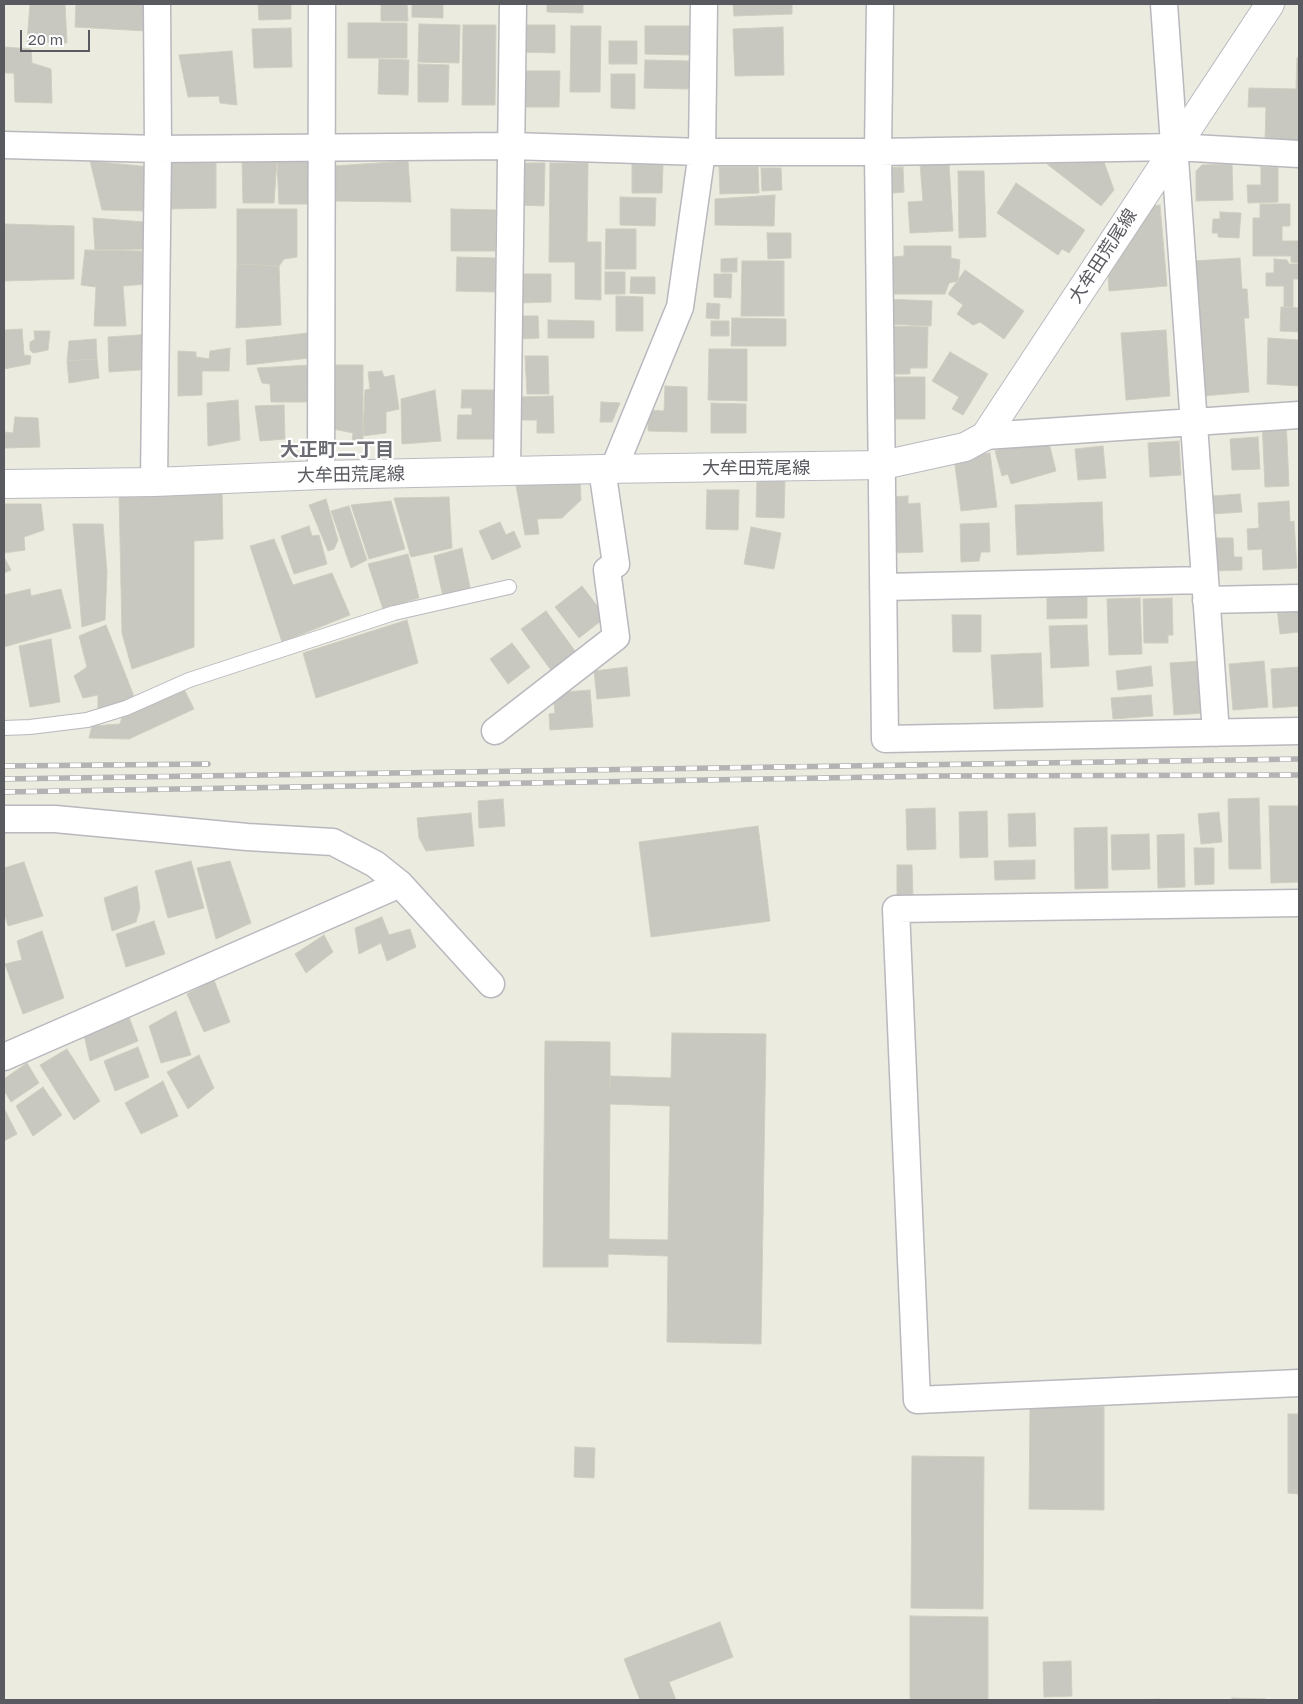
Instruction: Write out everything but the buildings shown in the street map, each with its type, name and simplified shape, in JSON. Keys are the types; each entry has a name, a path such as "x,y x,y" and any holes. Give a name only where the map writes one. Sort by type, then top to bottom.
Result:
{"main road":[{"name":"大牟田荒尾線","path":"4,484 154,482 321,475 608,468 882,465 965,447 985,436 1270,4"}],"street":[{"path":"154,482 158,149 156,4"},
{"path":"321,475 322,4"},
{"path":"507,471 512,4"},
{"path":"495,731 616,637 607,570 616,564 608,468 680,306 702,152 704,4"},
{"path":"880,4 878,152 885,739 1299,731"},
{"path":"1164,4 1216,733"},
{"path":"4,145 158,149 511,146 702,152 878,152 1175,146 1299,154"},
{"path":"985,436 1194,424 1299,415"},
{"path":"883,586 1206,590 1299,598"},
{"path":"4,820 55,819 247,837 334,842 376,864 400,884 491,984"},
{"path":"4,1057 400,884"},
{"path":"1299,903 896,909 917,1400 1299,1383"}],"lane":[{"path":"4,728 30,727 86,720 126,708 189,680 394,614 509,587"}],"railway":[{"path":"4,779 1299,759"},
{"path":"4,766 208,764"},
{"path":"4,792 939,776 1299,775"}],"district":[{"name":"大正町二丁目","path":"337,450"}]}
